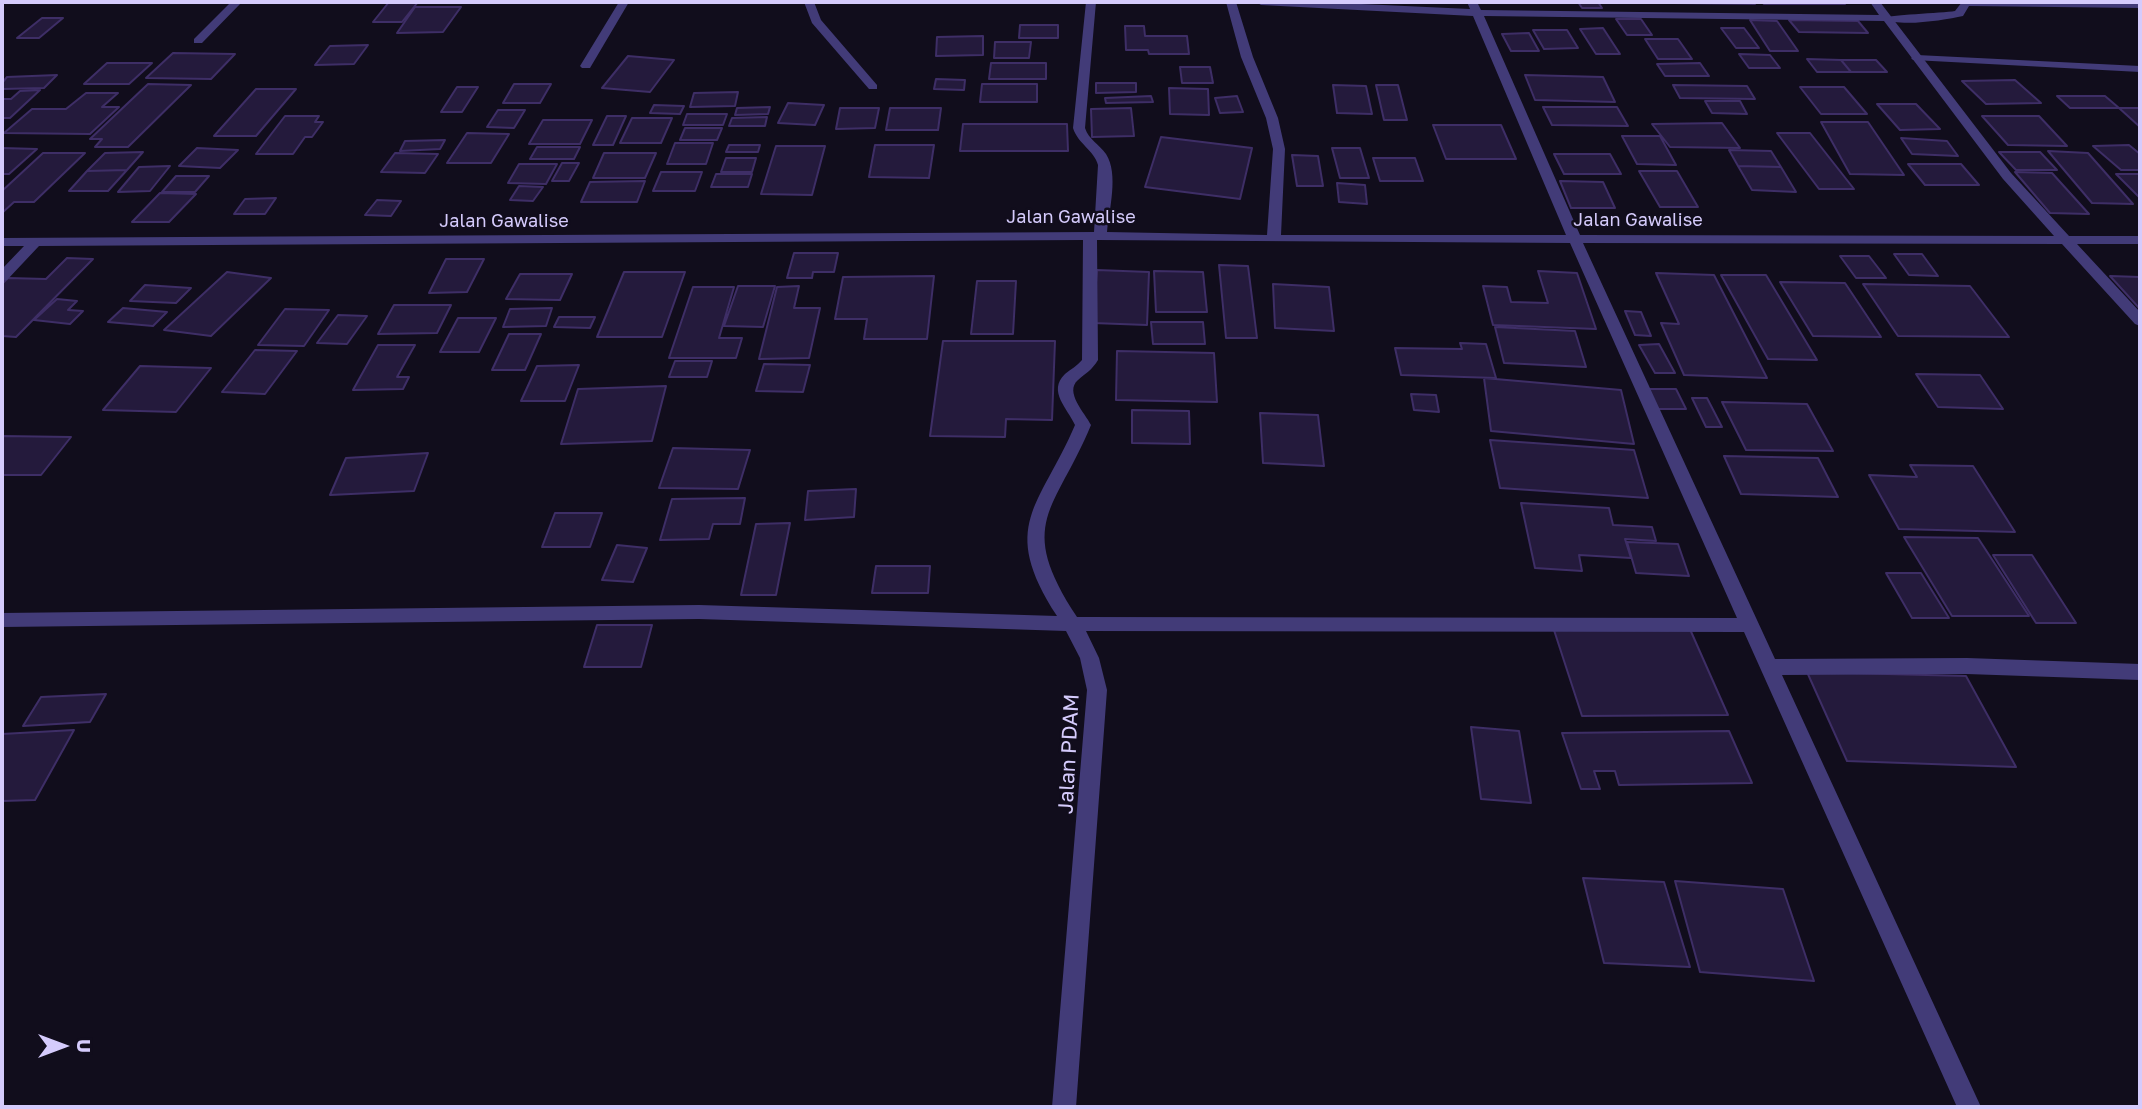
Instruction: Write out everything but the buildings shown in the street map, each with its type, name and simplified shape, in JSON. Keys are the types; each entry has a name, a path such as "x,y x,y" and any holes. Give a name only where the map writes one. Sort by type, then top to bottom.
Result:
{"street":[{"path":"198,41 237,2"},
{"path":"586,66 624,2"},
{"path":"809,2 816,21 873,87"},
{"path":"1091,2 1079,128 1083,140 1101,155 1104,166 1095,236"},
{"path":"1231,2 1247,57 1272,118 1279,149 1274,239"},
{"path":"1261,2 1923,19 1959,14 1963,5 1968,4 2140,5"},
{"path":"1875,2 1993,159 2063,240 2140,321"},
{"path":"1474,7 1575,240 1969,1107"},
{"path":"1917,58 2140,69"},
{"name":"Jalan Gawalise","path":"2,242 1095,236 1274,239 2140,240"},
{"name":"Jalan PDAM","path":"1064,1107 1097,690 1087,653 1050,595 1040,568 1036,526 1051,486 1083,425 1068,401 1065,388 1068,378 1088,366 1090,360 1095,236"},
{"path":"2,277 35,242"},
{"path":"2,620 699,612 1070,624 1750,625"},
{"path":"1769,667 1967,666 2140,672"}]}
